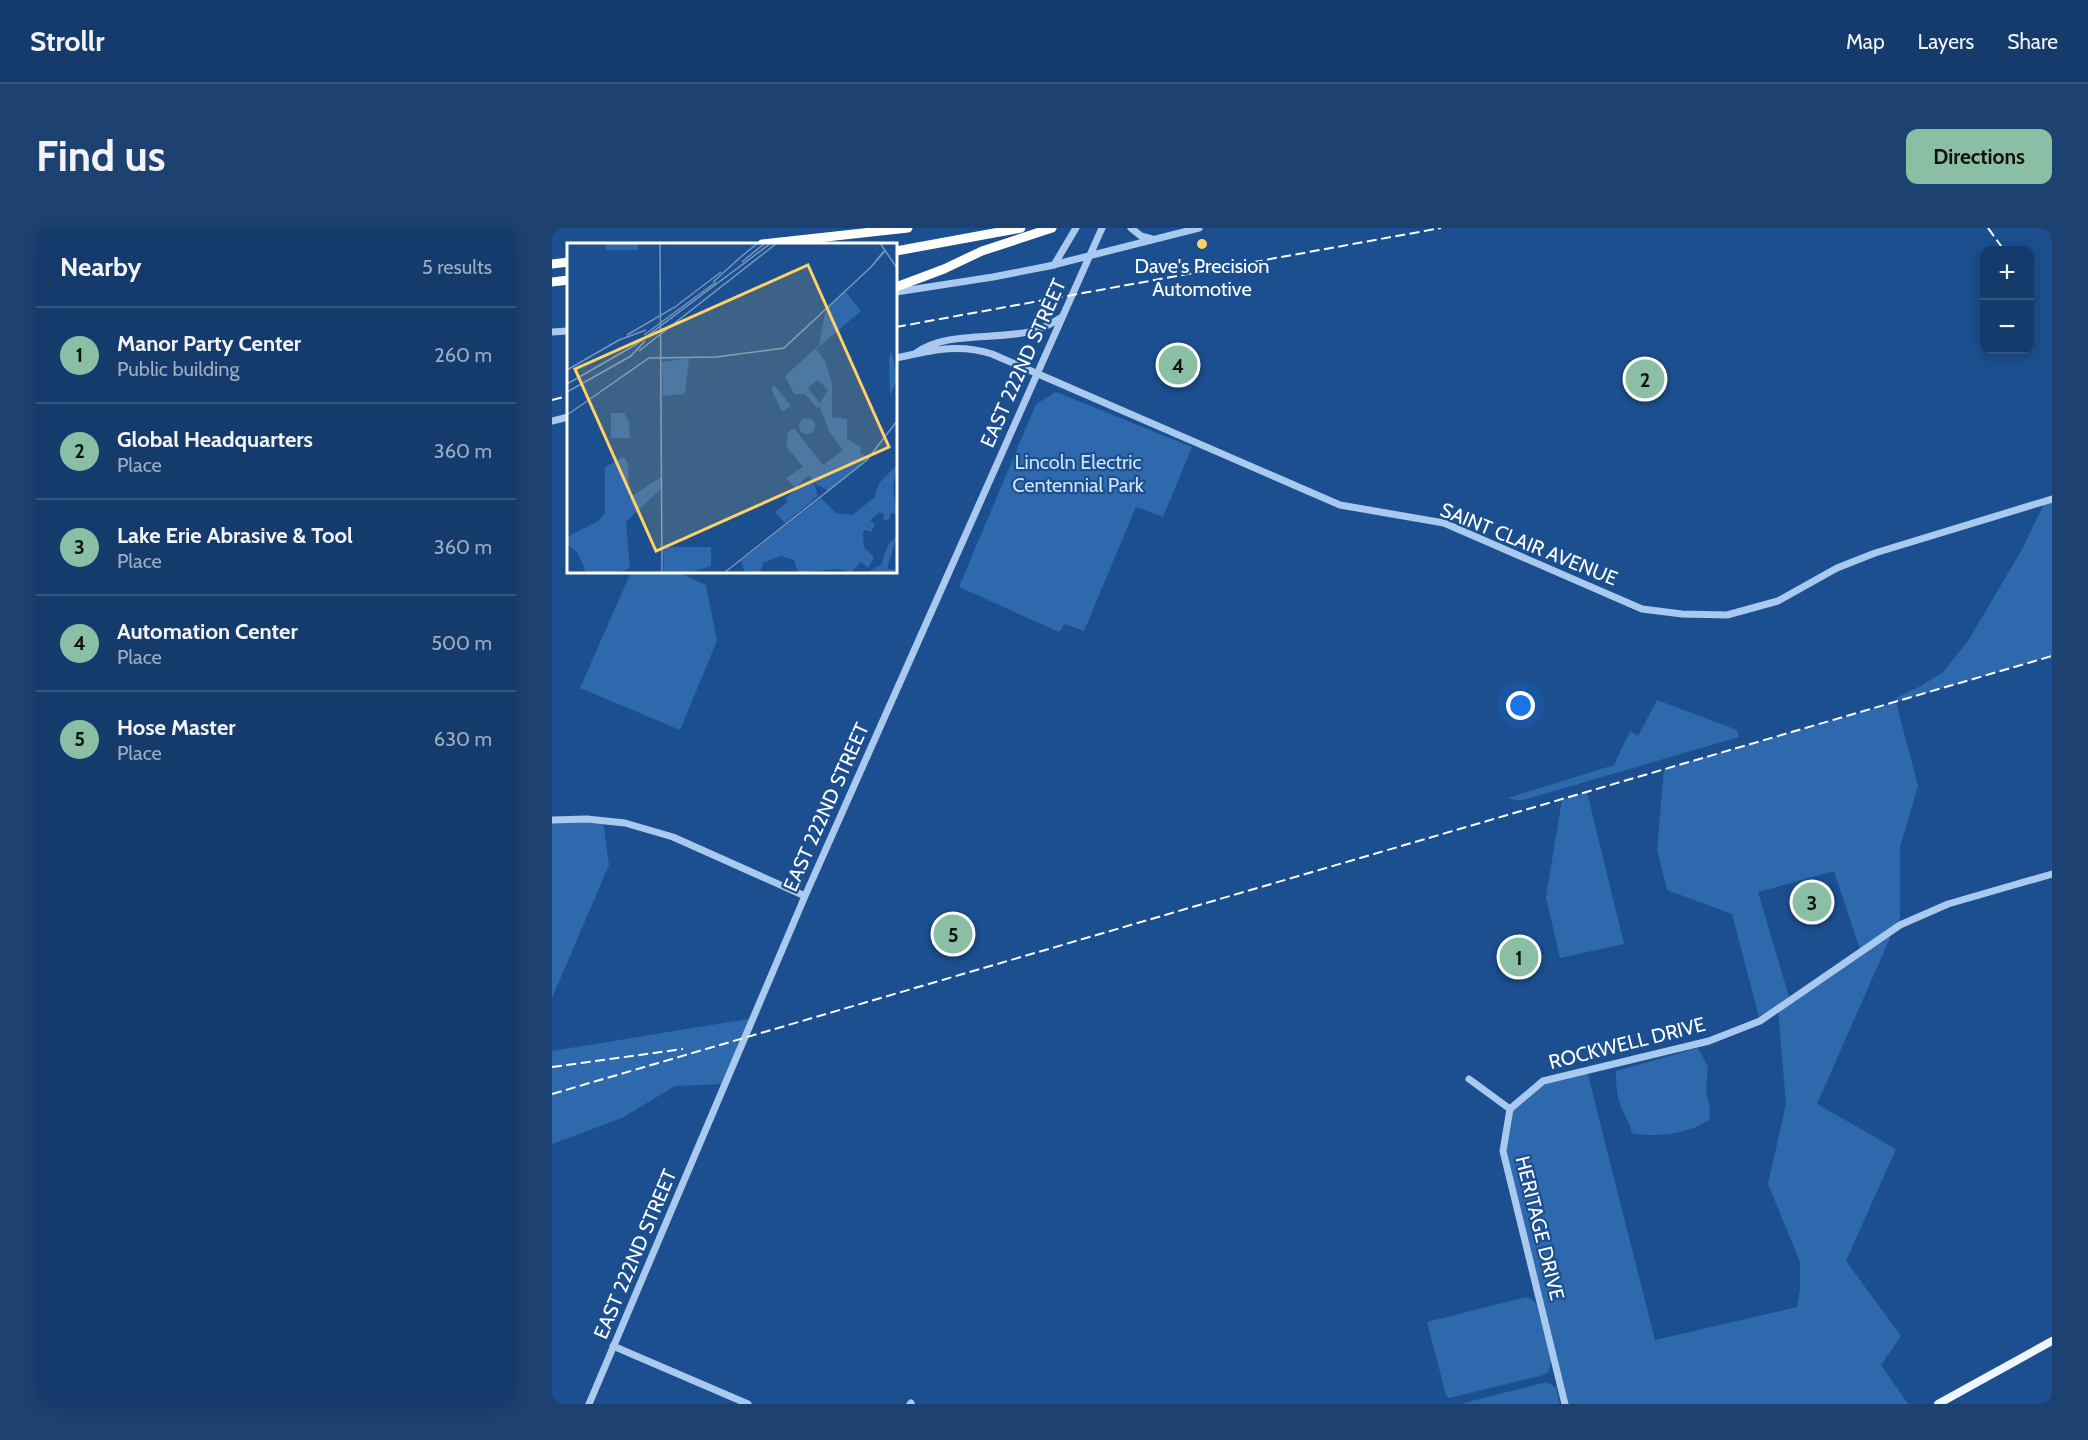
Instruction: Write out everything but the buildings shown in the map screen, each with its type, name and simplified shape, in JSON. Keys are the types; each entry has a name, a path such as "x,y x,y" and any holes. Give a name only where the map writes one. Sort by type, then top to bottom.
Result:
{"highway":[{"path":"771,243 908,228"},
{"path":"897,251 1021,228"},
{"path":"897,287 944,269 981,250 1052,228"},
{"path":"552,264 567,262"},
{"path":"552,282 567,280"}],"main road":[{"path":"1938,1404 2052,1341"}],"street":[{"path":"1054,265 1076,228"},
{"name":"EAST 222ND STREET","path":"589,1404 805,896 1102,228"},
{"path":"1131,228 1141,236 1155,239"},
{"path":"897,292 1054,265 1199,228"},
{"path":"913,354 926,345 1029,332 1048,326 1062,317"},
{"path":"552,332 567,331"},
{"name":"SAINT CLAIR AVENUE","path":"897,358 945,348 974,348 1340,505 1444,523 1642,609 1682,614 1727,615 1778,602 1837,568 1875,553 2052,499"},
{"path":"552,421 567,417"},
{"path":"552,820 587,819 625,823 673,837 805,896"},
{"name":"ROCKWELL DRIVE","path":"1510,1109 1543,1081 1709,1041 1760,1021 1900,925 1948,904 2052,874"},
{"path":"1469,1079 1510,1109"},
{"name":"HERITAGE DRIVE","path":"1510,1109 1503,1151 1565,1404"},
{"path":"613,1346 748,1404"}],"green space":[{"name":"Lincoln Electric Centennial Park","path":"1056,392 1192,447 1163,517 1136,507 1084,631 1065,624 1059,632 959,587 1036,404"},
{"path":"2052,499 2052,656 1896,702 1896,698 1943,672 1968,641 2021,551 2046,500"},
{"path":"631,573 679,573 706,585 717,641 680,730 580,688"},
{"path":"1657,700 1737,730 1739,737 1520,801 1508,798 1614,765 1630,731 1638,736"},
{"path":"1896,702 1918,786 1900,847 1900,925 1890,932 1890,938 1817,1104 1896,1149 1846,1261 1901,1336 1881,1365 1908,1404 1565,1404 1503,1151 1510,1109 1543,1081 1587,1071 1655,1340 1797,1307 1800,1290 1800,1262 1768,1184 1786,1104 1778,1010 1760,1021 1732,914 1667,890 1657,850 1664,769","holes":["1834,871 1861,952 1790,1000 1758,892"]},
{"path":"1587,792 1624,944 1560,958 1546,897 1562,800"},
{"path":"552,820 603,821 609,865 552,998"},
{"path":"754,1018 726,1084 675,1086 622,1118 552,1144 552,1051"},
{"path":"1698,1048 1708,1067 1706,1091 1710,1109 1709,1120 1691,1129 1672,1134 1632,1133 1620,1105 1616,1071"},
{"path":"1526,1297 1534,1301 1537,1306 1551,1360 1549,1371 1544,1375 1449,1398 1446,1395 1427,1322"},
{"path":"1547,1382 1556,1388 1560,1404 1460,1404"}],"railway":[{"path":"897,327 1441,228"},
{"path":"1988,228 2001,246"},
{"path":"552,400 567,396"},
{"path":"552,1094 2052,656"},
{"path":"552,1067 683,1049"}],"place":[{"name":"Dave's Precision Automotive","path":"1202,244"},
{"name":"Automation Center","path":"1178,365"},
{"name":"Global Headquarters","path":"1645,379"},
{"name":"Lake Erie Abrasive & Tool","path":"1812,902"},
{"name":"Hose Master","path":"953,934"},
{"name":"Manor Party Center","path":"1519,957"}]}
